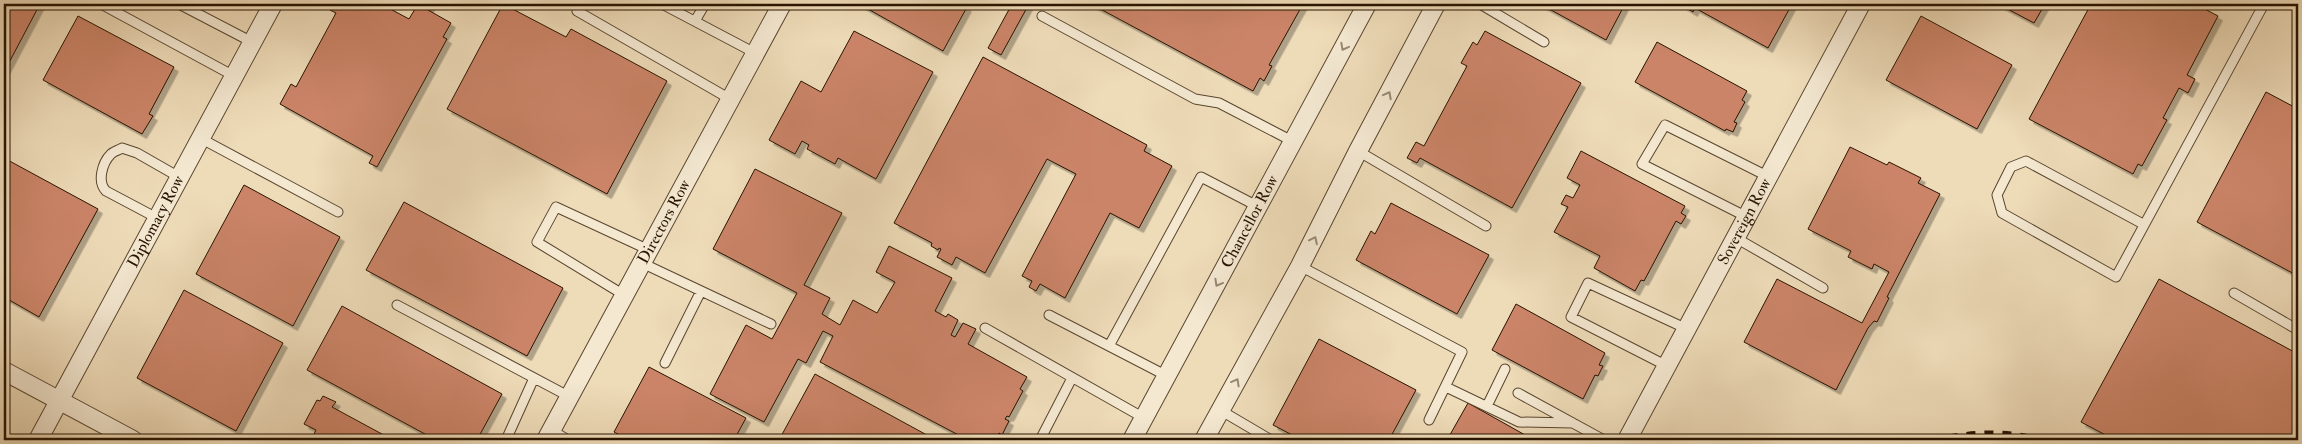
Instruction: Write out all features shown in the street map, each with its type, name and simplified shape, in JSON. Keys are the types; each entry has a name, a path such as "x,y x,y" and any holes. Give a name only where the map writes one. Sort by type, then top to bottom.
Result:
{"street":[{"name":"Diplomacy Row","path":"38,440 272,4"},
{"name":"Directors Row","path":"549,435 782,4"},
{"path":"1204,440 1300,266 1436,4"},
{"name":"Sovereign Row","path":"1627,440 1861,4"},
{"name":"Chancellor Row","path":"1132,440 1294,142 1362,6"},
{"path":"4,371 133,440"}],"lane":[{"path":"102,4 234,76"},
{"path":"180,4 252,42"},
{"path":"662,4 755,52"},
{"path":"695,21 705,4"},
{"path":"1480,4 1544,42"},
{"path":"2143,224 2026,161 2011,167 1997,196 2002,214 2116,277 2143,224 2264,4"},
{"path":"577,11 730,99"},
{"path":"1042,16 1195,99 1219,103 1294,142"},
{"path":"1747,217 1642,164 1665,125 1769,177"},
{"path":"200,138 338,212"},
{"path":"157,218 106,191 101,186 100,178 111,154 122,148 137,152 180,177"},
{"path":"1358,152 1486,226"},
{"path":"1108,346 1201,177 1259,207"},
{"path":"624,295 537,242 556,207 701,291 771,324"},
{"path":"1736,238 1823,288"},
{"path":"1300,266 1462,352 1429,420"},
{"path":"1667,366 1571,317 1588,283 1687,329"},
{"path":"665,363 701,291"},
{"path":"2234,293 2298,330"},
{"path":"397,305 570,397"},
{"path":"1049,315 1167,376"},
{"path":"985,328 1144,418"},
{"path":"1487,406 1505,369"},
{"path":"506,440 534,378"},
{"path":"1040,440 1072,378"},
{"path":"1446,387 1519,422 1573,423"},
{"path":"1518,393 1604,440"},
{"path":"1220,410 1271,440"},
{"path":"549,435 568,440"}],"building":[{"path":"4,4 40,4 4,72"},
{"path":"334,4 381,4 409,19 418,4 426,4 430,6 428,10 451,23 443,37 447,39 377,167 369,163 373,156 280,104 291,84 296,87 336,13 330,10"},
{"path":"503,4 566,37 571,29 667,81 607,194 447,109"},
{"path":"859,4 960,4 967,7 943,51"},
{"path":"1012,4 1029,4 1001,55 988,48"},
{"path":"1091,4 1303,4 1269,65 1272,66 1264,81 1260,78 1253,91"},
{"path":"1540,4 1625,4 1606,40"},
{"path":"1680,4 1792,4 1768,48 1695,8 1693,12"},
{"path":"1998,4 2045,4 2034,23"},
{"path":"2091,4 2195,4 2218,16 2187,75 2195,79 2188,93 2179,88 2163,118 2167,120 2142,166 2138,164 2133,174 2029,119"},
{"path":"78,16 174,67 149,114 153,116 142,134 43,80"},
{"path":"1921,16 2012,65 1977,129 1886,80"},
{"path":"854,31 933,72 876,179 838,158 835,164 807,149 809,145 802,141 795,154 769,140 801,81 821,92"},
{"path":"1485,31 1581,83 1512,208 1420,158 1417,163 1407,158 1416,142 1424,146 1467,66 1461,63 1473,42 1477,45"},
{"path":"1657,42 1747,91 1742,100 1745,102 1734,122 1737,123 1733,132 1726,129 1725,131 1635,82"},
{"path":"983,57 1147,145 1144,151 1172,166 1139,228 1110,213 1065,298 1040,284 1036,291 1029,287 1032,281 1022,276 1076,174 1047,159 985,273 956,257 952,265 937,257 941,249 939,248 938,250 931,246 932,243 894,223"},
{"path":"2266,92 2298,109 2298,276 2197,222"},
{"path":"1850,147 1887,165 1889,162 1921,178 1918,183 1940,194 1887,297 1889,298 1877,322 1874,321 1868,328 1836,390 1744,342 1777,279 1862,323 1889,272 1874,264 1872,269 1848,257 1851,251 1808,229"},
{"path":"1581,151 1685,206 1681,213 1686,216 1681,224 1676,221 1644,281 1641,280 1635,291 1594,268 1600,256 1554,232 1568,207 1561,204 1566,195 1573,198 1580,185 1567,178"},
{"path":"4,158 98,209 39,317 4,297"},
{"path":"755,169 842,213 804,285 830,298 822,314 840,325 853,300 877,313 895,282 876,272 889,246 952,278 935,311 946,317 948,314 958,320 951,335 955,337 963,323 976,329 968,344 1027,377 1020,389 1023,391 1009,417 1007,416 1005,419 1009,421 1002,435 999,433 996,440 968,440 820,362 833,336 823,331 806,363 798,359 764,422 710,394 746,325 772,339 797,293 713,249"},
{"path":"244,185 340,237 293,326 196,274"},
{"path":"404,202 563,288 527,356 366,270"},
{"path":"1391,203 1489,255 1457,314 1356,260 1371,231 1375,234"},
{"path":"2159,279 2298,354 2298,440 2115,440 2081,422"},
{"path":"184,290 283,343 236,431 137,378"},
{"path":"1516,304 1605,353 1599,365 1603,366 1598,376 1595,375 1583,399 1492,350"},
{"path":"342,306 502,394 477,440 436,440 307,370"},
{"path":"1319,339 1416,390 1389,440 1302,440 1273,425"},
{"path":"649,367 746,418 734,440 629,440 614,432"},
{"path":"815,374 936,440 779,440"},
{"path":"323,396 336,402 332,407 393,440 311,440 316,430 304,424 317,400 320,401"},
{"path":"1468,403 1534,440 1447,440"}],"railway":[{"path":"1931,440 1986,432 2028,436 2041,440"}]}
